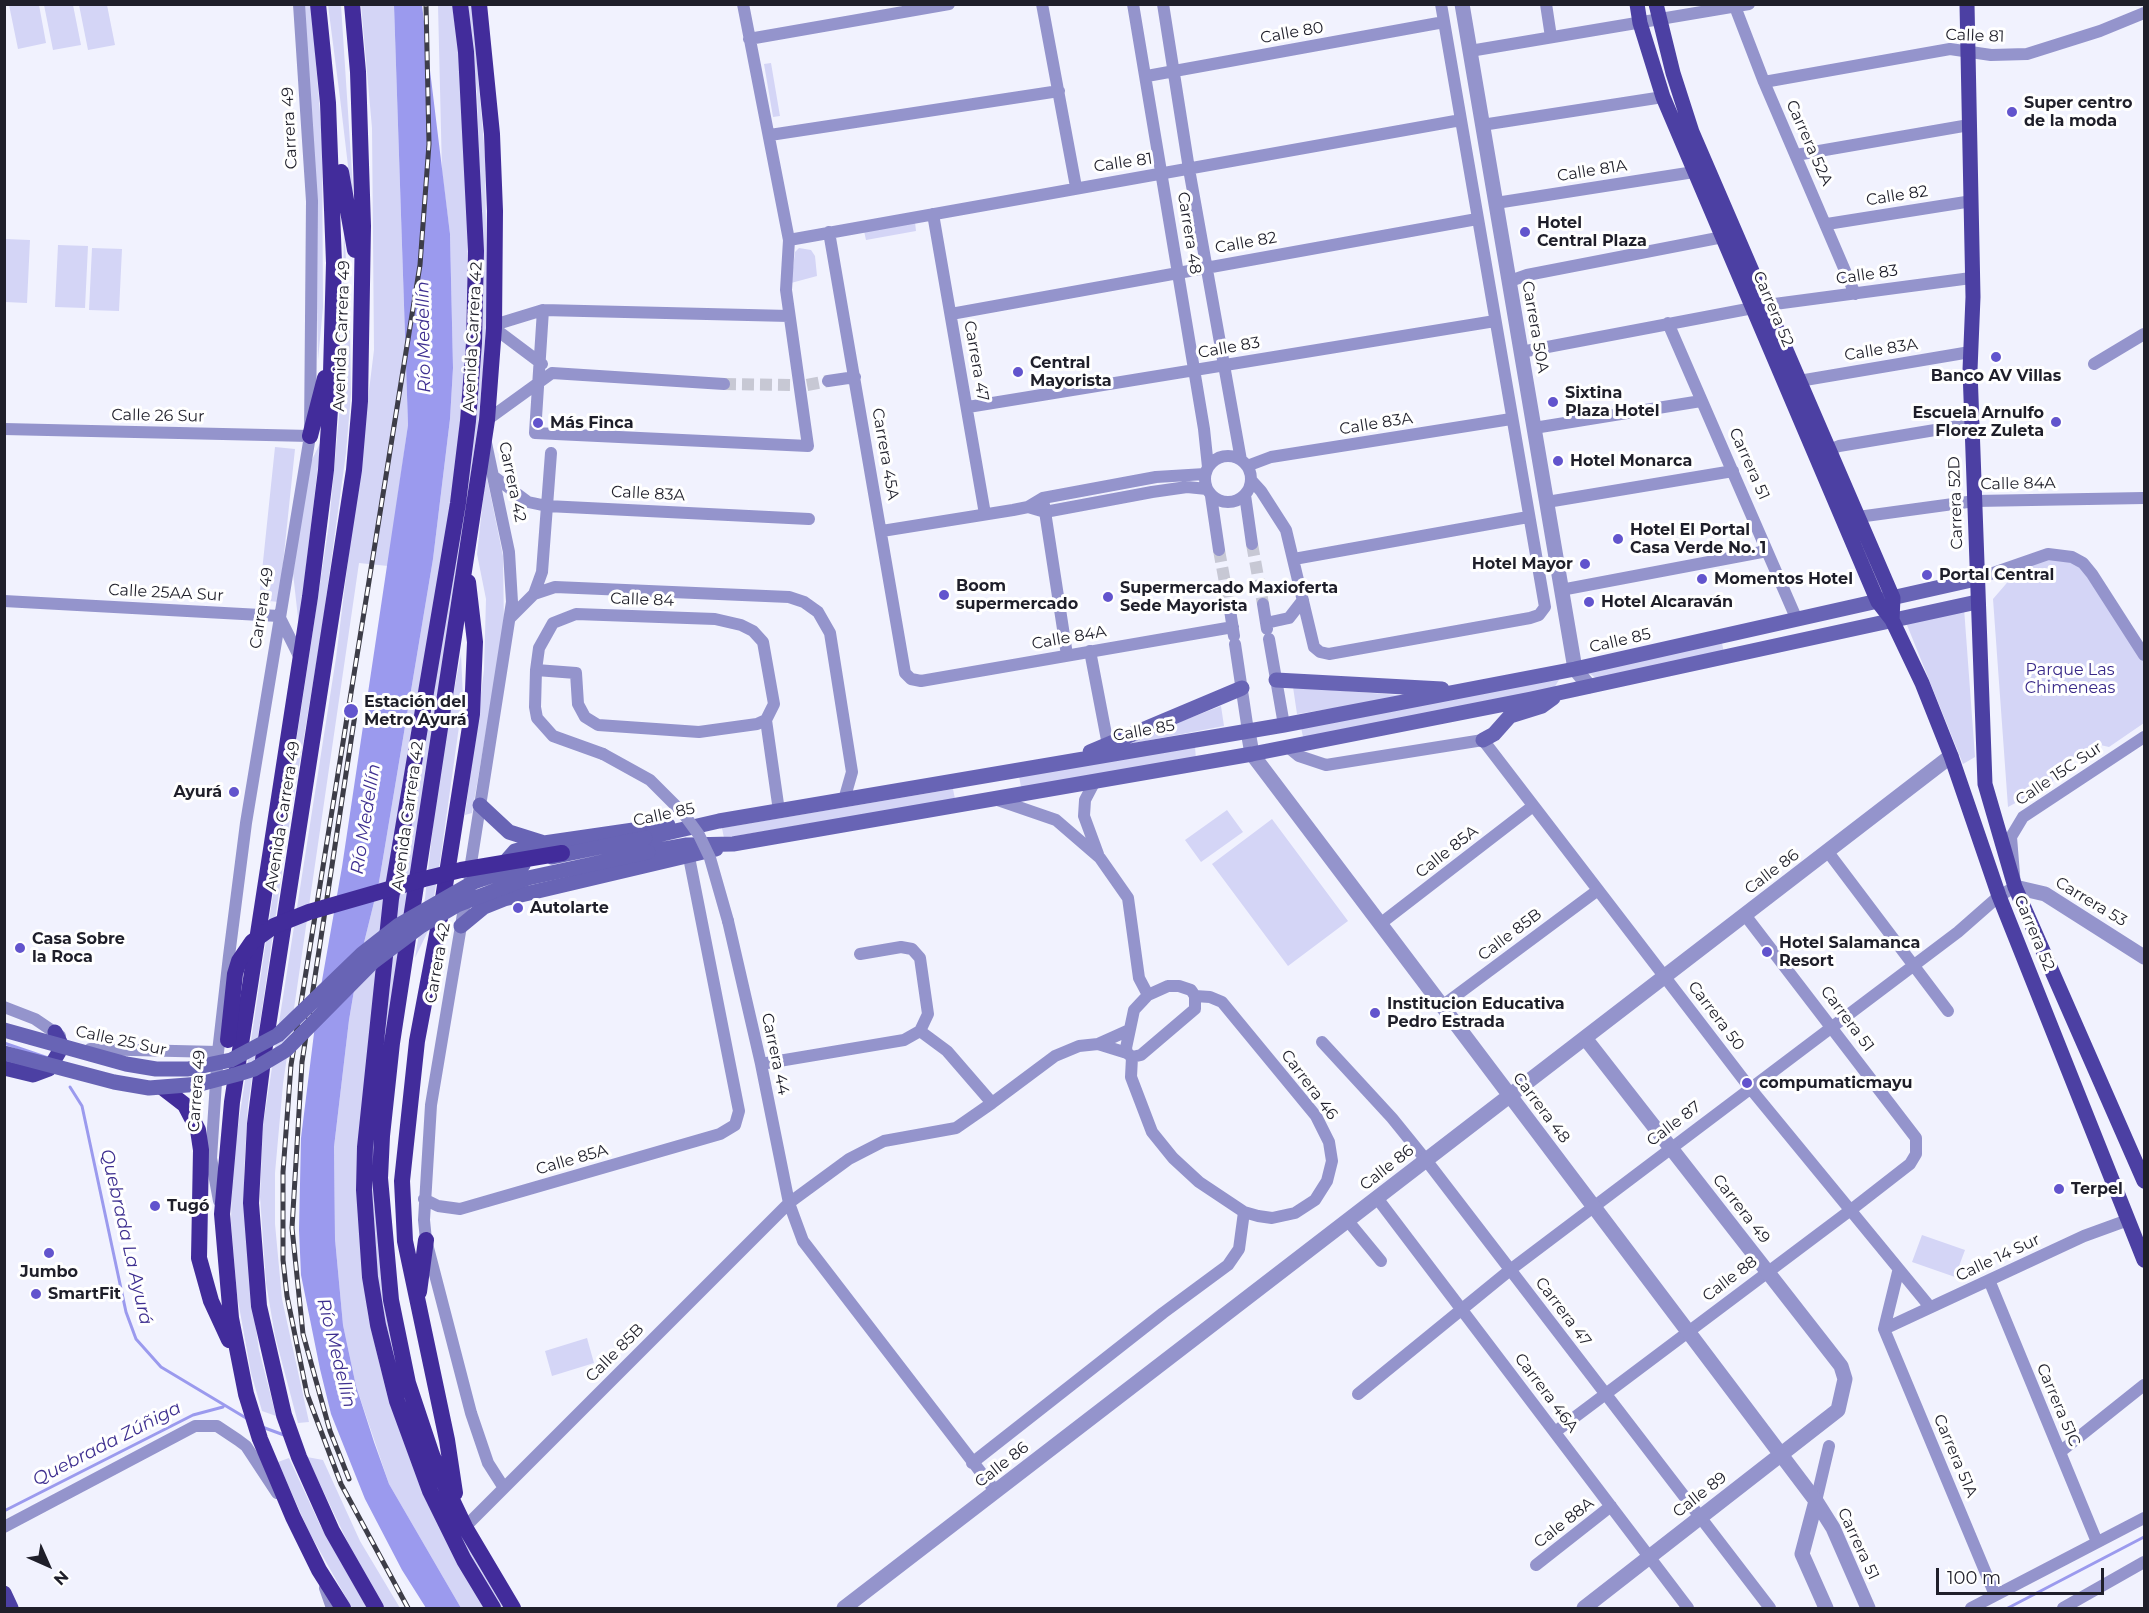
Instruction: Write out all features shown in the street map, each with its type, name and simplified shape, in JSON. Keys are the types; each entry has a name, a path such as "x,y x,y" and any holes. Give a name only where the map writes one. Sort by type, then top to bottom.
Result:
{"highway":[{"name":"Avenida Carrera 49","path":"318,4 328,104 334,262 333,345 326,470 300,658 232,1102 222,1214 226,1277 246,1394 260,1439 293,1517 319,1570 343,1608"},
{"name":"Avenida Carrera 49","path":"352,4 362,166 363,293 360,401 354,470 264,1052 254,1134 251,1203 255,1278 284,1415 299,1457 332,1531 376,1608"},
{"name":"Avenida Carrera 42","path":"460,4 466,51 475,240 471,376 458,503 391,899 365,1147 364,1190 367,1245 376,1315 400,1412 430,1491 464,1560 493,1608"},
{"name":"Avenida Carrera 42","path":"479,4 492,134 494,327 486,428 393,1043 382,1137 380,1178 384,1248 397,1336 408,1383 428,1445 461,1519 513,1608"},
{"path":"328,104 363,293"},
{"path":"310,436 333,345"},
{"path":"461,1519 447,1440 417,1304 403,1223 402,1181 417,1041 440,924 472,714 475,642 466,570"},
{"path":"222,1214 218,1160 223,1046 236,968 252,942 268,929 309,912 461,870 562,853"},
{"path":"163,1088 185,1105 198,1130 201,1150 199,1258 211,1301 240,1364"},
{"path":"417,1304 426,1240"}],"main road":[{"name":"Carrera 52","path":"1638,4 1640,23 1663,98 1723,237 1799,381 1893,598 1892,620"},
{"name":"Carrera 52","path":"1656,4 1692,132 1760,307 1878,602 1892,620 1922,683 1951,756 1999,896 2012,922 2145,1260"},
{"name":"Carrera 52D","path":"1967,4 1973,297 1970,352 1971,424 1984,784 2015,887"},
{"name":"Calle 85","path":"163,1088 200,1084 254,1069 286,1050 373,962 421,926 456,905 528,878 647,845 719,821 1284,726 1575,669 1976,579"},
{"path":"461,926 484,907 688,851 1252,754 1557,693 1977,602"},
{"path":"1482,740 1494,734 1510,716 1542,706 1557,693 1564,680 1575,669"},
{"path":"1276,680 1466,690"},
{"path":"1065,763 1242,688"},
{"path":"1252,754 1284,726"},
{"path":"968,780 972,803"},
{"path":"480,805 509,832 544,843"},
{"path":"519,896 504,889 500,877 501,866 515,851 544,843 644,826 719,821"},
{"name":"Calle 85","path":"343,973 362,954 399,925 451,894 507,870 562,853 647,845 688,851"},
{"name":"Carrera 52","path":"2015,887 2145,1181"},
{"name":"Calle 25 Sur","path":"4,1030 126,1064 156,1070 213,1065 258,1048 278,1035 343,973"},
{"path":"4,1068 33,1075 49,1069 59,1052 60,1042 55,1032"},
{"path":"4,1053 114,1082 163,1088"},
{"path":"4,1593 10,1608"}],"street":[{"name":"Carrera 49","path":"223,1046 245,832 310,436 312,201 299,4"},
{"path":"543,310 536,433 808,446 786,290 789,240 743,4"},
{"path":"749,39 949,4"},
{"path":"1042,4 1076,187"},
{"name":"Carrera 48","path":"1133,4 1147,76 1194,370 1206,471"},
{"name":"Carrera 48","path":"1163,4 1223,365 1244,463"},
{"path":"882,531 1028,507 1043,498 1156,477 1206,471 1219,458 1234,457 1244,463 1251,480 1280,519 1289,540 1314,647 1320,651 1329,654 1539,615 1545,607 1441,4"},
{"name":"Carrera 50A","path":"1462,4 1575,669 1589,686"},
{"path":"1546,4 1551,37"},
{"path":"1470,51 1659,21 1734,5 1749,4"},
{"name":"Carrera 52A","path":"1734,5 1764,82 1827,224 1855,294"},
{"name":"Calle 81","path":"1764,82 1950,49 1991,55 2027,54 2100,31 2145,13"},
{"name":"Calle 80","path":"1147,76 1444,22"},
{"path":"770,135 1059,91"},
{"path":"1482,125 1663,98"},
{"name":"Calle 81","path":"789,240 1461,120"},
{"path":"1796,155 1969,125"},
{"name":"Calle 81A","path":"1496,203 1694,171"},
{"name":"Calle 82","path":"1827,224 1972,201"},
{"name":"Carrera 47","path":"933,214 985,514"},
{"name":"Calle 82","path":"951,314 1477,219"},
{"name":"Carrera 45A","path":"829,232 905,674 911,679"},
{"path":"1510,281 1527,275 1723,237"},
{"name":"Calle 83","path":"1521,352 1760,307 1971,278"},
{"path":"494,327 543,310 789,316"},
{"name":"Calle 83","path":"968,407 1495,321"},
{"name":"Carrera 51","path":"1668,323 1797,620"},
{"path":"494,327 552,373"},
{"path":"2094,364 2144,334 2145,344"},
{"name":"Calle 83A","path":"1799,381 1970,352"},
{"path":"486,428 538,382 552,373 724,384"},
{"path":"828,381 855,377"},
{"path":"1534,428 1701,401"},
{"name":"Calle 83A","path":"1244,463 1512,419"},
{"path":"1829,450 1839,446 1971,424"},
{"name":"Carrera 42","path":"486,428 493,476 509,552 512,578 510,618 431,1105 424,1199 426,1240 480,1441 488,1463 504,1488"},
{"name":"Calle 26 Sur","path":"4,429 310,436"},
{"name":"Carrera 42","path":"534,594 542,572 551,453"},
{"path":"1206,471 1219,550"},
{"path":"1547,502 1732,471"},
{"name":"Calle 83A","path":"493,476 528,502 547,506 809,519"},
{"path":"1028,507 1045,512 1187,487 1209,493 1224,502 1239,500 1245,495 1251,480"},
{"path":"1245,495 1252,544"},
{"path":"1043,498 1067,655"},
{"name":"Calle 84A","path":"1858,517 1975,501 2145,498"},
{"path":"1294,559 1528,516"},
{"path":"1561,590 1767,551"},
{"path":"1976,579 2048,554 2072,557 2083,563 2092,574 2145,656"},
{"path":"510,618 534,594 555,587 789,597 804,602 818,612 830,633 852,772 844,800"},
{"path":"1268,630 1289,618 1304,600"},
{"name":"Calle 25AA Sur","path":"4,601 279,616"},
{"path":"1263,604 1284,726"},
{"path":"1230,610 1248,731"},
{"name":"Calle 84","path":"536,670 539,648 549,629 560,619 576,614 722,620 753,631 763,642 774,704 766,720"},
{"path":"279,616 300,658"},
{"name":"Calle 84A","path":"911,679 921,681 1090,651 1234,636"},
{"path":"1090,651 1108,745"},
{"path":"536,670 574,672 578,704 585,717 605,727 699,732 757,724 766,720 779,811"},
{"name":"Carrera 44","path":"536,670 535,706 537,718 544,728 565,742 603,754 650,780 683,813 699,835 710,858 728,921 761,1064 789,1203 802,1241 996,1492"},
{"name":"Carrera 48","path":"1248,731 1252,754 1688,1332 1781,1449 1816,1501"},
{"name":"Calle 15C Sur","path":"2015,887 2011,837 2023,817 2145,737"},
{"path":"1288,747 1299,756 1326,765 1482,740"},
{"name":"Carrera 50","path":"1482,740 1750,1088 1898,1272 1930,1308"},
{"name":"Calle 86","path":"844,1608 1951,756"},
{"path":"920,1031 947,1051 992,1103 1055,1056 1079,1046 1098,1044 1127,1030 1134,1010 1149,995 1139,978 1128,898 1100,858 1083,816 1085,800 1095,781"},
{"path":"994,799 1056,820 1100,858"},
{"name":"Calle 85A","path":"1380,924 1533,806"},
{"name":"Calle 85A","path":"424,1199 438,1206 460,1209 730,1130 738,1118 739,1110 688,851"},
{"path":"1828,852 1948,1011"},
{"name":"Calle 87","path":"1358,1394 1510,1270 1912,965 1999,896 2015,887"},
{"name":"Carrera 53","path":"2015,887 2045,894 2145,957"},
{"name":"Calle 85B","path":"1442,1006 1598,890"},
{"name":"Carrera 51","path":"1745,915 1916,1138 1918,1147"},
{"path":"761,1064 904,1040 920,1031 928,1014 920,958 912,950 901,946 860,954"},
{"name":"Carrera 46","path":"1127,1030 1131,1077 1152,1132 1173,1158 1199,1182 1245,1212 1272,1218 1305,1209 1321,1192 1327,1181 1332,1151 1316,1116 1222,1002 1210,997 1195,996 1191,990 1179,986 1168,986 1149,995"},
{"path":"1098,1044 1130,1055 1141,1055 1190,1015 1195,1009 1195,996"},
{"name":"Calle 25 Sur","path":"4,1007 35,1019 76,1045 100,1050 223,1046"},
{"name":"Carrera 49","path":"1585,1038 1844,1372 1844,1385 1838,1410"},
{"name":"Carrera 47","path":"1322,1042 1392,1118 1426,1160 1770,1608"},
{"name":"Calle 85B","path":"461,1519 504,1488 789,1203 849,1159 885,1141 956,1128 992,1103"},
{"name":"Calle 88","path":"1555,1432 1910,1164 1918,1147"},
{"name":"Carrera 46A","path":"1377,1198 1688,1608"},
{"path":"972,1463 1162,1313 1228,1265 1239,1249 1245,1212"},
{"name":"Calle 14 Sur","path":"1884,1329 2084,1236 2128,1220"},
{"path":"1348,1221 1381,1261"},
{"path":"1884,1329 1898,1272"},
{"name":"Carrera 51C","path":"1989,1280 2097,1542"},
{"name":"Carrera 51A","path":"1884,1329 1995,1595"},
{"path":"2060,1452 2145,1385"},
{"name":"Calle 89","path":"1584,1608 1699,1518 1781,1449 1838,1410"},
{"path":"4,1527 184,1431 207,1425 228,1432 246,1446 293,1517"},
{"path":"1816,1501 1829,1446"},
{"name":"Carrera 51","path":"1816,1501 1802,1554 1826,1608"},
{"name":"Carrera 51","path":"1816,1501 1833,1528 1868,1608"},
{"name":"Cale 88A","path":"1536,1565 1611,1506"},
{"path":"1971,1608 2145,1518"},
{"path":"2066,1608 2145,1562"},
{"path":"319,1570 332,1608"}],"green space":[{"path":"452,4 459,52 468,222 466,356 454,489 418,704 360,1239 368,1314 380,1366 401,1434 487,1608 461,1608 389,1484 356,1386 343,1325 335,1239 334,1147 349,1020 358,967 379,882 433,559 450,419 453,368 450,234 442,172 438,5"},
{"path":"472,4 485,156 487,308 483,372 478,425 378,1108 398,1366 508,1608 501,1608 446,1515 394,1368 380,1306 370,1192 373,1116 401,870 473,423 479,157 477,92 467,5"},
{"path":"9,5 39,5 46,43 18,49"},
{"path":"44,5 73,5 81,45 53,50"},
{"path":"79,5 107,5 115,45 88,50"},
{"path":"304,5 311,5 322,137 323,307 318,360 314,152"},
{"path":"328,5 341,5 356,234 340,98"},
{"path":"361,5 394,5 408,425 388,566 359,563 283,1084 275,1173 275,1224 282,1299 309,1422 298,1423 275,1336 266,1283 260,1197 263,1125 336,658 374,350 372,128"},
{"path":"771,63 780,116 773,117 764,64"},
{"path":"915,222 916,231 866,240 864,231"},
{"path":"344,228 350,323 351,394 346,453 321,635 287,838 248,1105 244,1172 246,1236 252,1300 259,1350 276,1416 262,1411 251,1373 237,1295 231,1223 232,1166 329,524 341,395"},
{"path":"5,239 30,240 27,303 5,302"},
{"path":"58,245 88,246 85,308 55,307"},
{"path":"92,248 122,249 119,311 89,310"},
{"path":"799,248 811,250 815,256 817,276 791,283 795,252"},
{"path":"321,441 299,627 293,573 310,464"},
{"path":"275,447 295,449 279,602 259,600"},
{"path":"486,473 503,556 504,628 472,813 465,815 484,670 486,599 477,554"},
{"name":"Parque Las Chimeneas","path":"2054,556 2070,560 2082,569 2144,662 2144,723 2109,747 2096,744 2060,767 2052,783 2008,807 1993,599 2024,563"},
{"path":"1964,608 1975,757 1963,764 1905,620"},
{"path":"1722,643 1724,653 1599,680 1587,672"},
{"path":"461,654 463,698 440,862 428,931 415,958 425,898 439,771"},
{"path":"1560,678 1553,690 1303,737 1301,727"},
{"path":"1293,687 1411,696 1297,714"},
{"path":"1221,706 1224,726 1114,747"},
{"path":"1195,747 1196,759 1021,787 1019,776"},
{"path":"953,789 955,799 724,838 722,828"},
{"path":"1227,810 1243,832 1201,862 1185,840"},
{"path":"1272,819 1348,921 1288,966 1212,864"},
{"path":"1922,1235 1965,1250 1955,1277 1912,1262"},
{"path":"587,1338 594,1363 552,1376 545,1351"},
{"path":"307,1457 323,1460 360,1541 400,1608 384,1608 360,1568"},
{"path":"289,1458 320,1525 367,1608 352,1608 309,1532 278,1462"}],"water":[{"name":"Río Medellín","path":"394,5 422,5 450,234 453,368 450,419 433,559 379,882 358,967 349,1020 334,1147 335,1239 343,1325 356,1386 374,1442 389,1484 461,1608 426,1608 402,1570 365,1499 331,1414 301,1275 299,1230 301,1138 317,1009 342,867 408,425"}],"waterway":[{"name":"Quebrada La Ayurá","path":"4,1043 48,1058"},
{"name":"Quebrada La Ayurá","path":"70,1087 82,1106 126,1312 136,1339 161,1367 246,1418"},
{"name":"Quebrada Zúñiga","path":"4,1511 193,1415 223,1407"},
{"name":"Quebrada La Ayurá","path":"262,1427 284,1435"},
{"path":"2008,1608 2144,1537"}],"tunnel":[{"path":"807,385 828,381"},
{"path":"724,384 791,385"},
{"path":"1252,544 1263,604"},
{"path":"1219,550 1230,610"}],"railway":[{"path":"408,1608 341,1484 307,1394 287,1296 283,1260 283,1172 291,1065 420,265 429,144 426,4"},
{"path":"349,1479 330,1431 303,1334 292,1228 302,1062 356,708"}],"place":[{"name":"Super centro de la moda","path":"2012,112"},
{"name":"Hotel Central Plaza","path":"1525,232"},
{"name":"Banco AV Villas","path":"1996,357"},
{"name":"Central Mayorista","path":"1018,372"},
{"name":"Sixtina Plaza Hotel","path":"1553,402"},
{"name":"Escuela Arnulfo Florez Zuleta","path":"2056,422"},
{"name":"Más Finca","path":"538,423"},
{"name":"Hotel Monarca","path":"1558,461"},
{"name":"Hotel El Portal Casa Verde No. 1","path":"1618,539"},
{"name":"Hotel Mayor","path":"1585,564"},
{"name":"Portal Central","path":"1927,575"},
{"name":"Momentos Hotel","path":"1702,579"},
{"name":"Boom supermercado","path":"944,595"},
{"name":"Supermercado Maxioferta Sede Mayorista","path":"1108,597"},
{"name":"Hotel Alcaraván","path":"1589,602"},
{"name":"Estación del Metro Ayurá","path":"351,711"},
{"name":"Ayurá","path":"234,792"},
{"name":"Autolarte","path":"518,908"},
{"name":"Casa Sobre la Roca","path":"20,948"},
{"name":"Hotel Salamanca Resort","path":"1767,952"},
{"name":"Institucion Educativa Pedro Estrada","path":"1375,1013"},
{"name":"compumaticmayu","path":"1747,1083"},
{"name":"Terpel","path":"2059,1189"},
{"name":"Tugó","path":"155,1206"},
{"name":"Jumbo","path":"49,1253"},
{"name":"SmartFit","path":"36,1294"}]}
